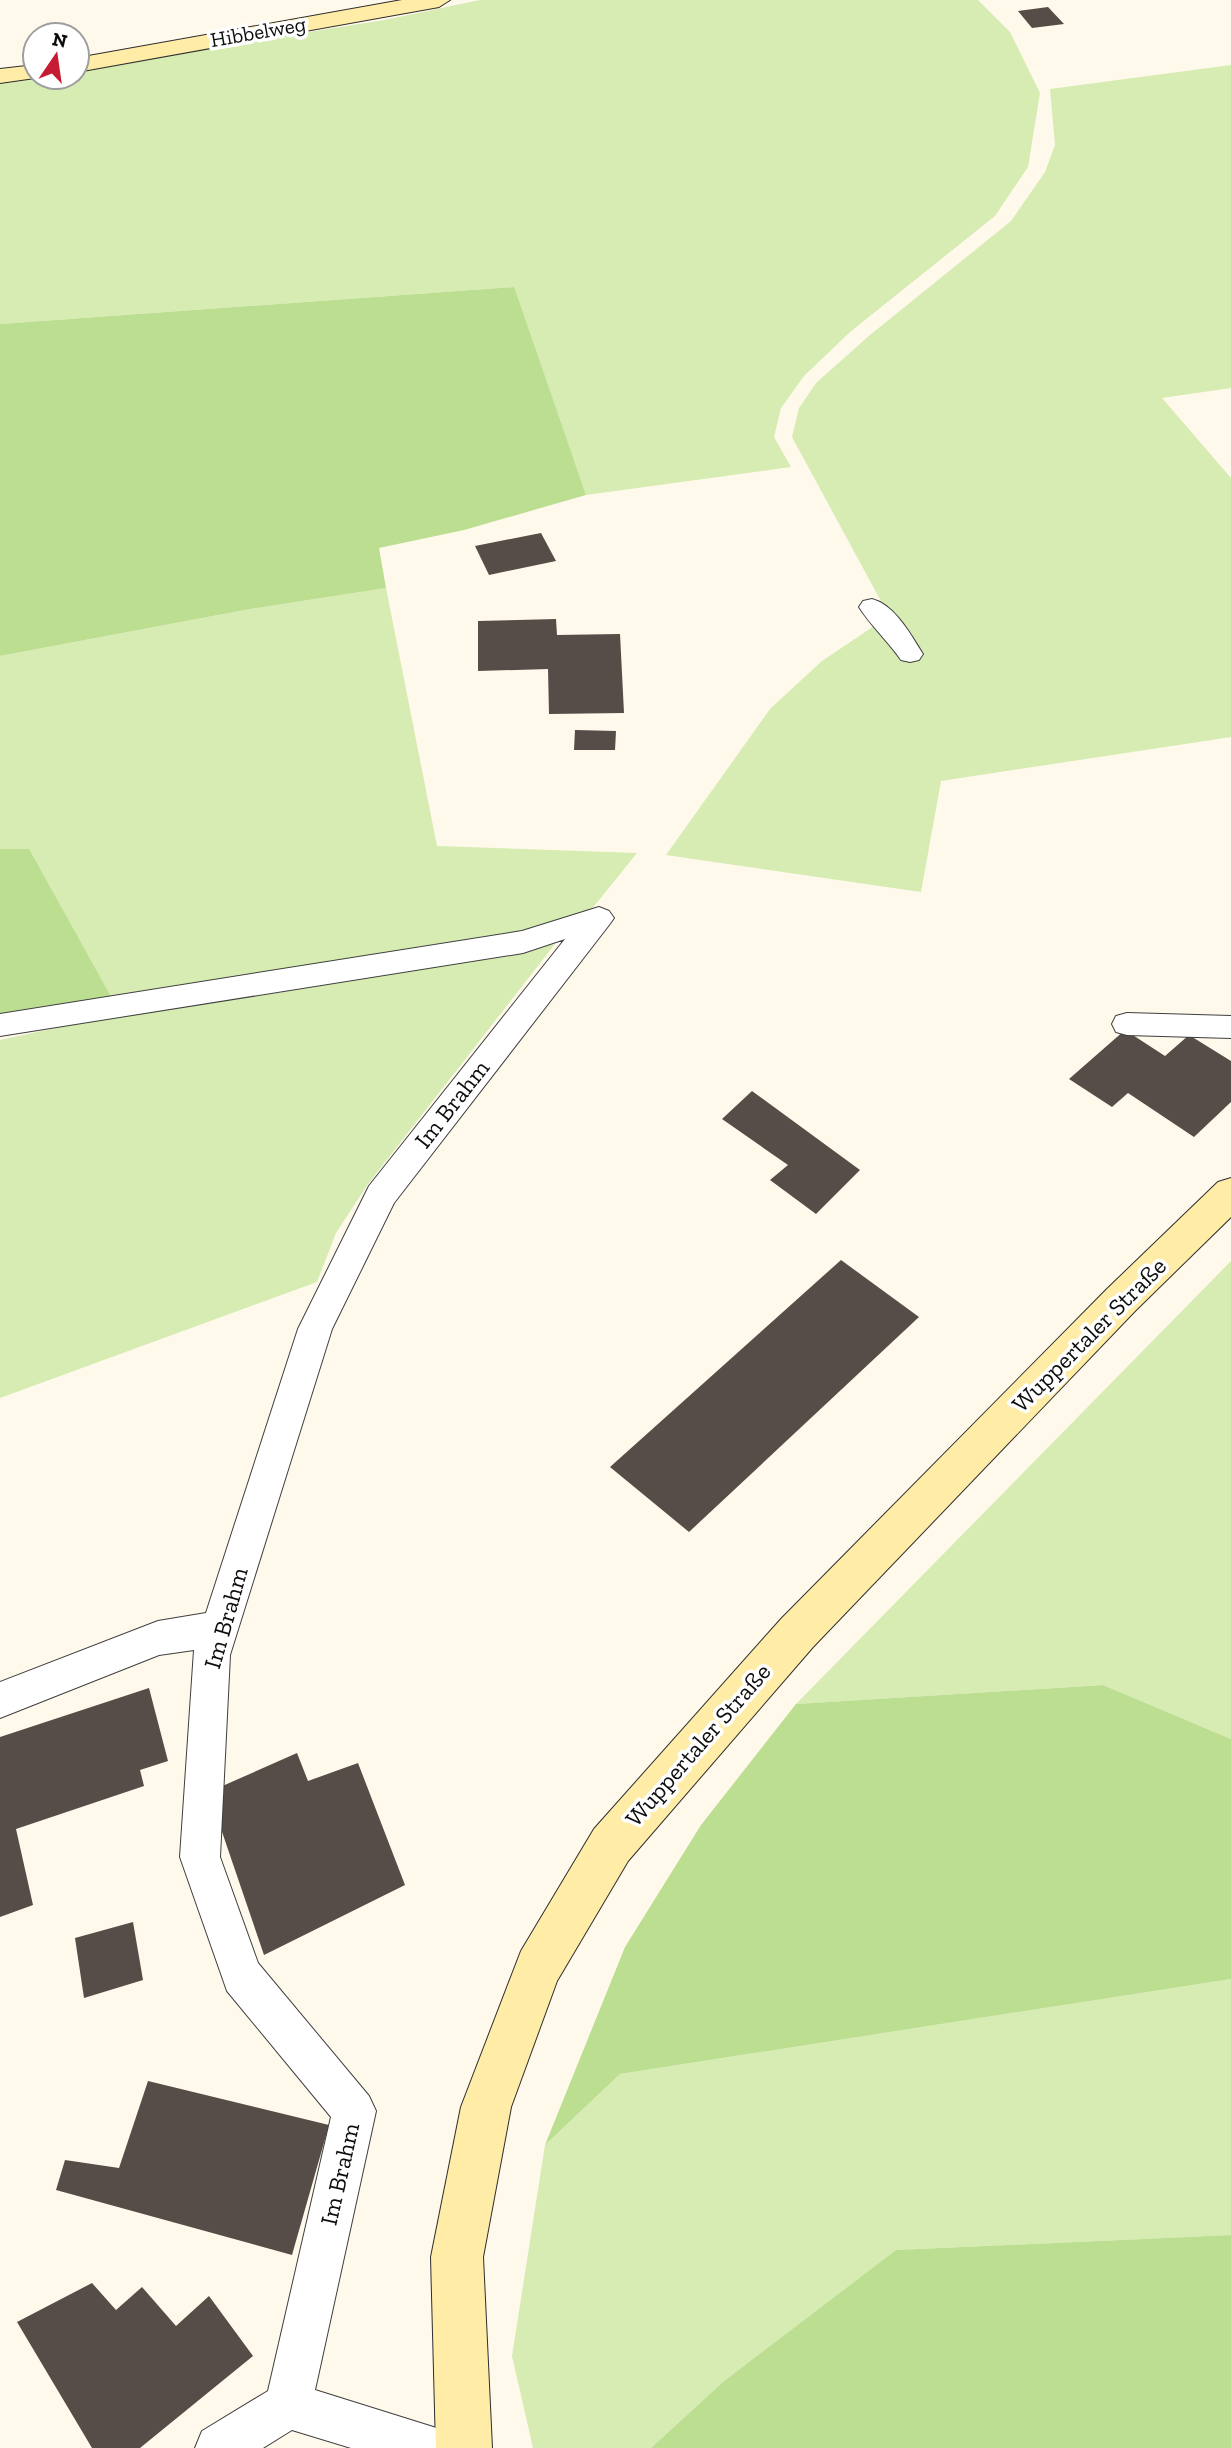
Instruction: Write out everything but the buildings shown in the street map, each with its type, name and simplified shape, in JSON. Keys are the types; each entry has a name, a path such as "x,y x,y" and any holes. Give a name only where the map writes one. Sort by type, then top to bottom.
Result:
{"main road":[{"name":"Hibbelweg","path":"91,62 439,0"},
{"path":"0,76 21,74"},
{"name":"Wuppertaler Straße","path":"464,2448 457,2257 486,2107 538,1968 611,1845 796,1633 1111,1310 1231,1193"}],"lane":[{"path":"873,607 910,654"},
{"name":"Im Brahm","path":"0,1025 523,942 598,918 381,1195 315,1329 211,1655 200,1857 242,1976 354,2111 288,2405"},
{"path":"1127,1024 1231,1027"},
{"path":"0,1699 158,1638 219,1628"},
{"path":"219,2448 288,2405 429,2448"}],"green space":[{"path":"480,0 978,0 1010,32 1040,93 1028,167 995,216 850,332 804,376 781,408 774,437 791,467 586,495 513,287 0,324 0,81 21,80 21,91 91,91 91,67 384,20"},
{"path":"1231,65 1231,388 1162,398 1231,478 1231,737 941,781 921,892 666,855 770,709 822,661 889,616 792,437 799,408 816,383 870,335 1011,221 1045,172 1055,145 1050,89"},
{"path":"514,287 586,495 464,530 379,548 386,588 250,609 0,656 0,324"},
{"path":"386,588 437,846 637,853 591,910 520,933 113,1000 29,850 0,849 0,656 250,609"},
{"path":"0,849 29,849 113,1000 0,1019"},
{"path":"555,944 368,1184 336,1233 317,1282 0,1398 0,1040 111,1016"},
{"path":"1231,1261 1231,1739 1103,1685 796,1704"},
{"path":"1103,1685 1231,1739 1231,1979 620,2074 545,2145 625,1947 701,1825 796,1704"},
{"path":"1231,1979 1231,2235 896,2250 724,2381 651,2448 533,2448 512,2356 545,2145 620,2074"},
{"path":"1231,2235 1231,2448 651,2448 724,2381 896,2250"}]}
